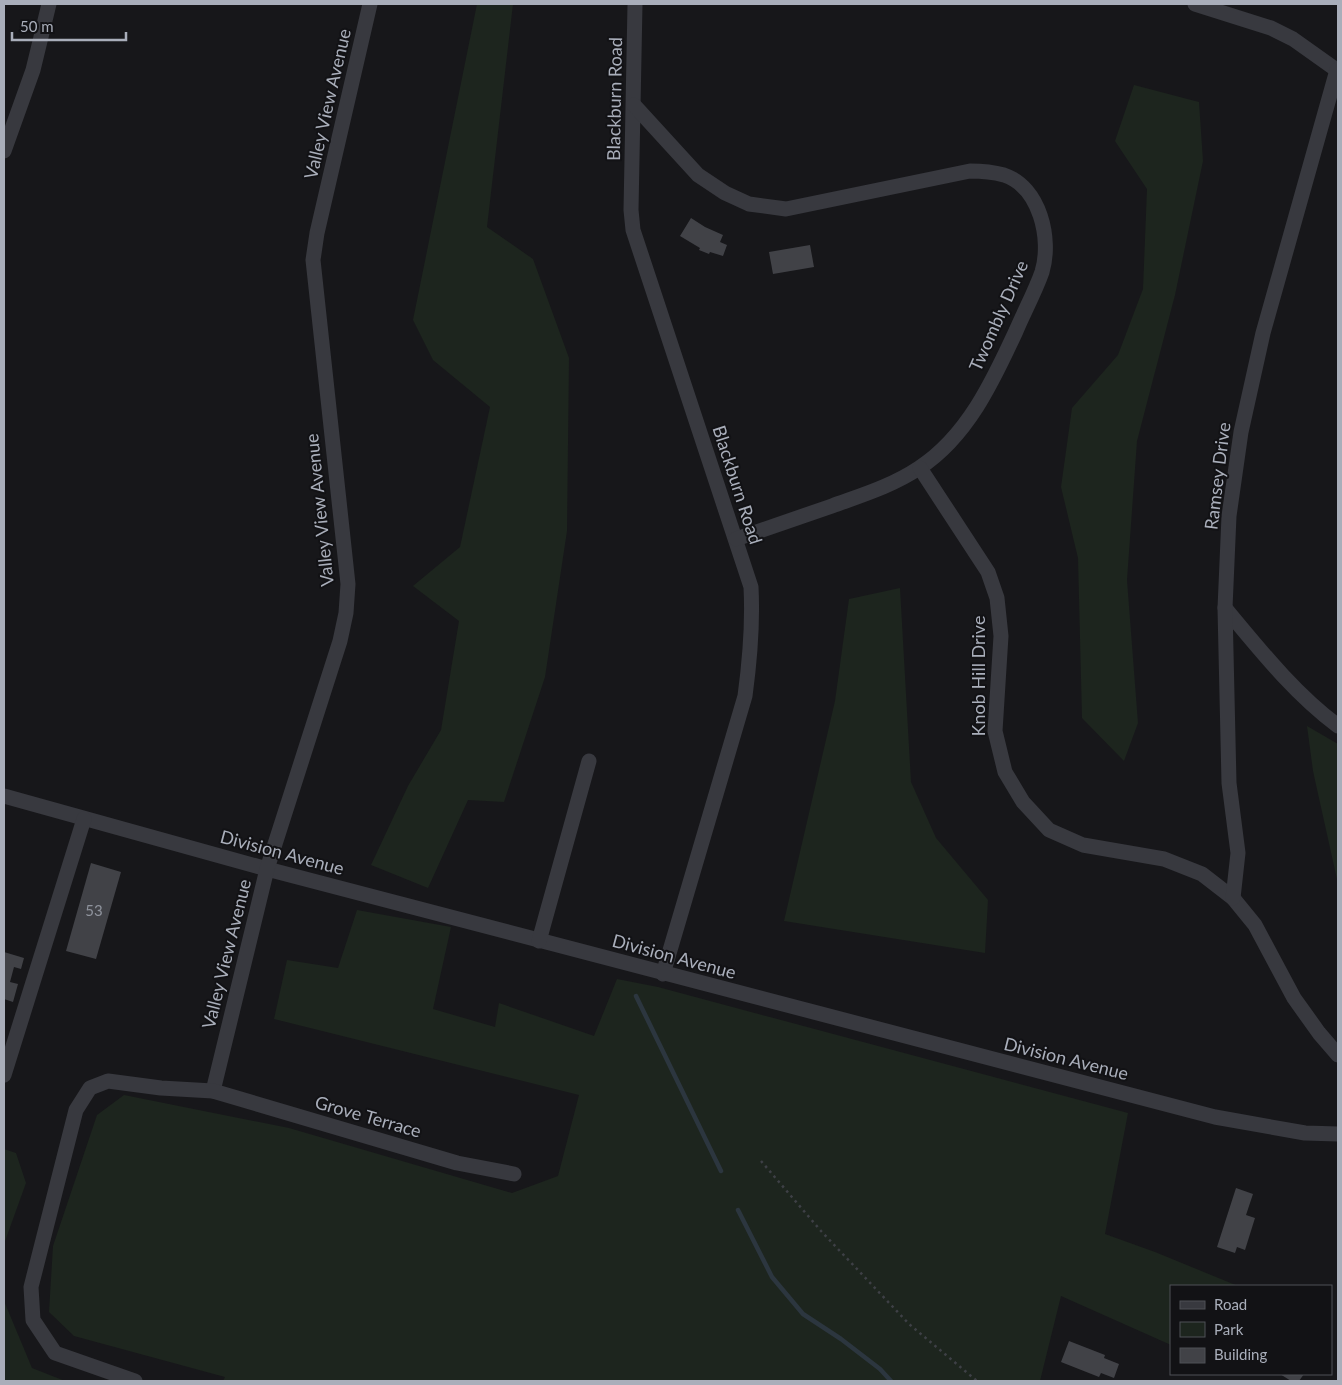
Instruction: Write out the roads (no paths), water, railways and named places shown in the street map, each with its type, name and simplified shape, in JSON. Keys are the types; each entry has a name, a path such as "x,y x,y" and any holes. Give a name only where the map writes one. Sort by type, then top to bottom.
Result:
{"street":[{"path":"4,150 33,70 49,4"},
{"name":"Valley View Avenue","path":"213,1091 267,869 340,640 346,613 348,584 313,260 317,233 370,4"},
{"name":"Blackburn Road","path":"635,4 631,210 633,230 751,588 751,658 745,696 663,974"},
{"path":"1195,4 1271,28 1293,39 1338,71"},
{"name":"Ramsey Drive","path":"1233,898 1238,854 1229,782 1225,608 1229,516 1240,432 1263,333 1338,71"},
{"name":"Twombly Drive","path":"634,106 698,175 725,193 749,204 786,209 970,171 988,172 1006,176 1019,184 1039,210 1044,225 1045,256 1042,272 998,370 964,425 945,447 920,468 882,488 736,539"},
{"name":"Knob Hill Drive","path":"920,468 988,572 997,598 1000,636 996,731 1005,772 1023,802 1049,830 1083,845 1164,858 1202,874 1233,898 1255,925 1294,998 1319,1033 1338,1055"},
{"path":"1225,608 1283,677 1317,710 1338,726"},
{"path":"539,941 589,761"},
{"name":"Division Avenue","path":"4,796 267,869 663,974 1215,1116 1305,1133 1338,1134"},
{"path":"4,1075 84,818"},
{"name":"Grove Terrace","path":"135,1381 55,1353 33,1320 31,1287 76,1110 90,1088 108,1081 161,1088 213,1091 457,1163 514,1174"}],"waterway":[{"path":"636,996 721,1171"},
{"path":"738,1210 772,1277 803,1314 841,1339 880,1369 891,1381"}]}
